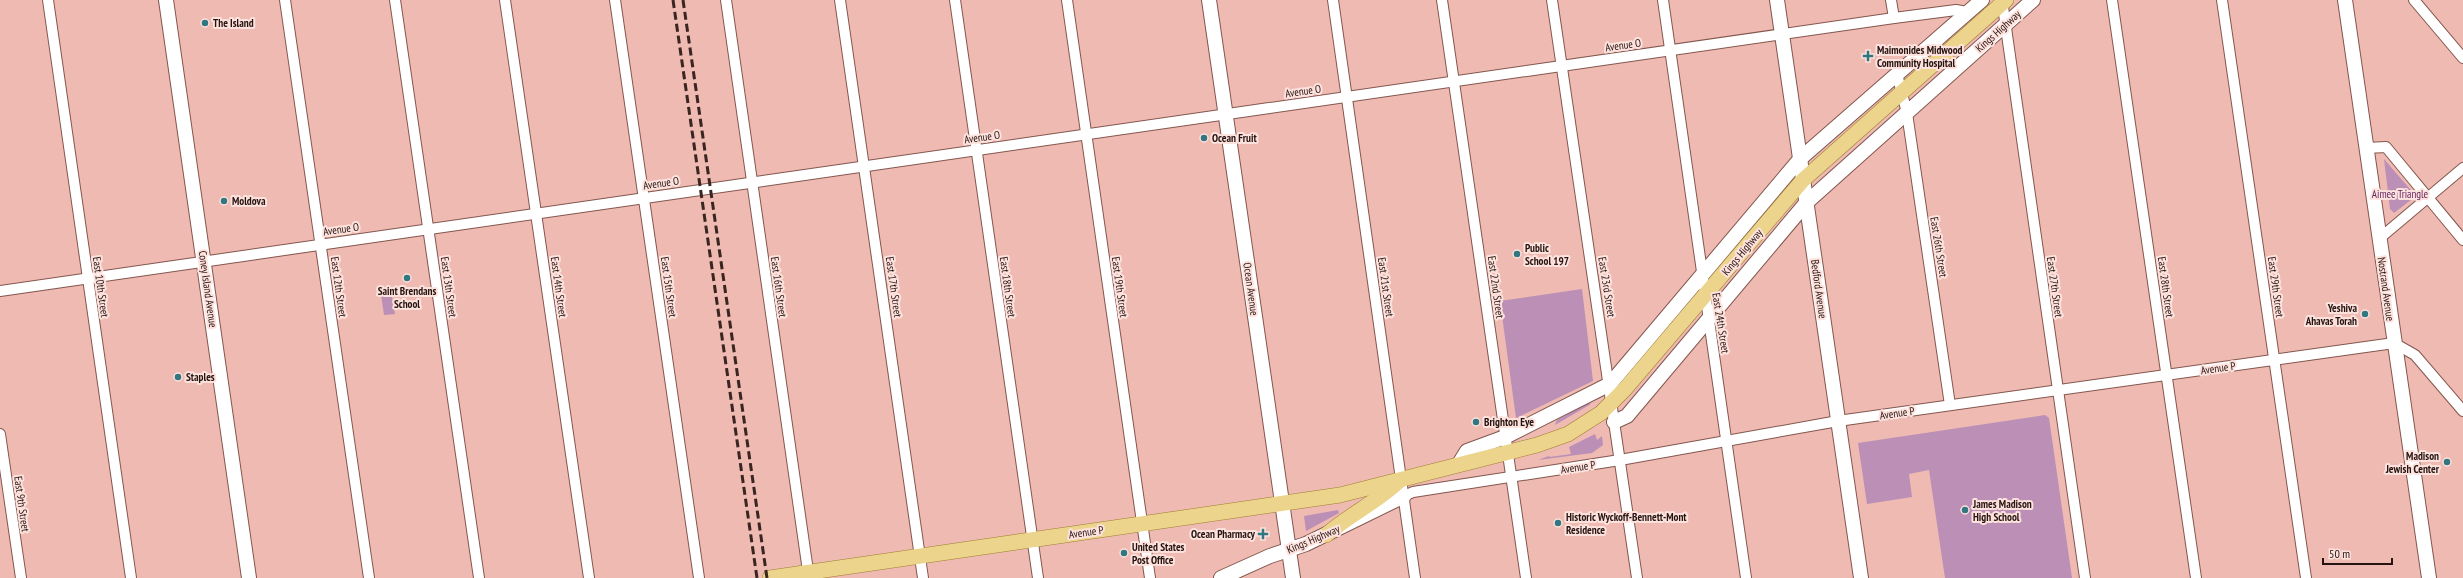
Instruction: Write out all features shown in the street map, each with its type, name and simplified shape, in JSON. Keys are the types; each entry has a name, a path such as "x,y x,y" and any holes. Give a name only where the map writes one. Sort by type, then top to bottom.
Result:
{"main road":[{"name":"Coney Island Avenue","path":"166,0 249,578"},
{"name":"Ocean Avenue","path":"1209,0 1293,578"},
{"name":"Bedford Avenue","path":"1777,0 1861,578"},
{"name":"Kings Highway","path":"1459,464 1467,451 1505,437 1610,384 1801,158 1982,0"},
{"name":"Kings Highway","path":"1614,422 1626,416 1709,320 1807,202 2033,0"},
{"name":"Nostrand Avenue","path":"2345,0 2429,578"},
{"name":"Kings Highway","path":"1401,478 1507,452 1568,434 1602,412 1705,295 1803,180 2003,1"},
{"name":"Avenue P","path":"770,578 808,575 920,556 1340,495 1401,478"},
{"path":"1326,535 1344,519 1387,493 1401,478"},
{"name":"Kings Highway","path":"1220,578 1270,556 1326,535 1404,496"}],"street":[{"name":"East 10th Street","path":"48,0 131,578"},
{"name":"East 12th Street","path":"285,0 368,578"},
{"name":"East 13th Street","path":"395,0 479,578"},
{"name":"East 14th Street","path":"505,0 589,578"},
{"name":"East 15th Street","path":"615,0 699,578"},
{"name":"East 16th Street","path":"726,0 808,575"},
{"name":"East 17th Street","path":"840,0 924,578"},
{"name":"East 18th Street","path":"955,0 1038,578"},
{"name":"East 19th Street","path":"1067,0 1150,578"},
{"name":"East 21st Street","path":"1332,0 1415,578"},
{"name":"East 22nd Street","path":"1442,0 1526,578"},
{"name":"East 23rd Street","path":"1552,0 1610,384 1636,578"},
{"name":"East 24th Street","path":"1663,0 1746,578"},
{"path":"1891,0 1894,18"},
{"name":"East 28th Street","path":"2112,0 2196,578"},
{"name":"East 29th Street","path":"2222,0 2306,578"},
{"path":"2414,0 2463,58"},
{"name":"East 27th Street","path":"2003,1 2005,25 2085,578"},
{"name":"Avenue O","path":"0,291 1562,65 1894,18 1956,10 1967,12"},
{"name":"East 26th Street","path":"1897,74 1907,113 1950,405"},
{"path":"2366,148 2386,148 2463,240"},
{"path":"2380,238 2463,168"},
{"path":"2394,343 2415,355 2463,411"},
{"name":"Avenue P","path":"1404,496 1413,492 1620,460 1838,421 2394,343"},
{"name":"East 9th Street","path":"0,434 21,578"}],"green space":[{"name":"Aimee Triangle","path":"2384,159 2416,196 2394,213 2390,209"},
{"path":"390,287 395,314 384,315 380,288"},
{"path":"1582,289 1593,381 1516,418 1500,301"},
{"path":"1588,403 1591,404 1555,425 1557,420"},
{"name":"James Madison High School","path":"2045,415 2049,418 2072,578 1945,578 1929,470 1909,474 1912,497 1867,504 1858,443"},
{"path":"1595,434 1597,440 1602,436 1603,445 1592,453 1538,460 1549,456 1571,454 1569,447"},
{"path":"1338,510 1339,513 1306,531 1304,516"}],"railway":[{"path":"673,0 757,578"},
{"path":"683,0 767,578"}],"place":[{"name":"The Island","path":"205,23"},
{"name":"Maimonides Midwood Community Hospital","path":"1868,56"},
{"name":"Ocean Fruit","path":"1204,138"},
{"name":"Moldova","path":"224,201"},
{"name":"Public School 197","path":"1517,254"},
{"name":"Saint Brendans School","path":"407,278"},
{"name":"Yeshiva Ahavas Torah","path":"2365,314"},
{"name":"Staples","path":"178,377"},
{"name":"Brighton Eye","path":"1476,422"},
{"name":"Madison Jewish Center","path":"2447,462"},
{"name":"James Madison High School","path":"1965,510"},
{"name":"Historic Wyckoff-Bennett-Mont Residence","path":"1558,523"},
{"name":"Ocean Pharmacy","path":"1263,534"},
{"name":"United States Post Office","path":"1124,553"}]}
